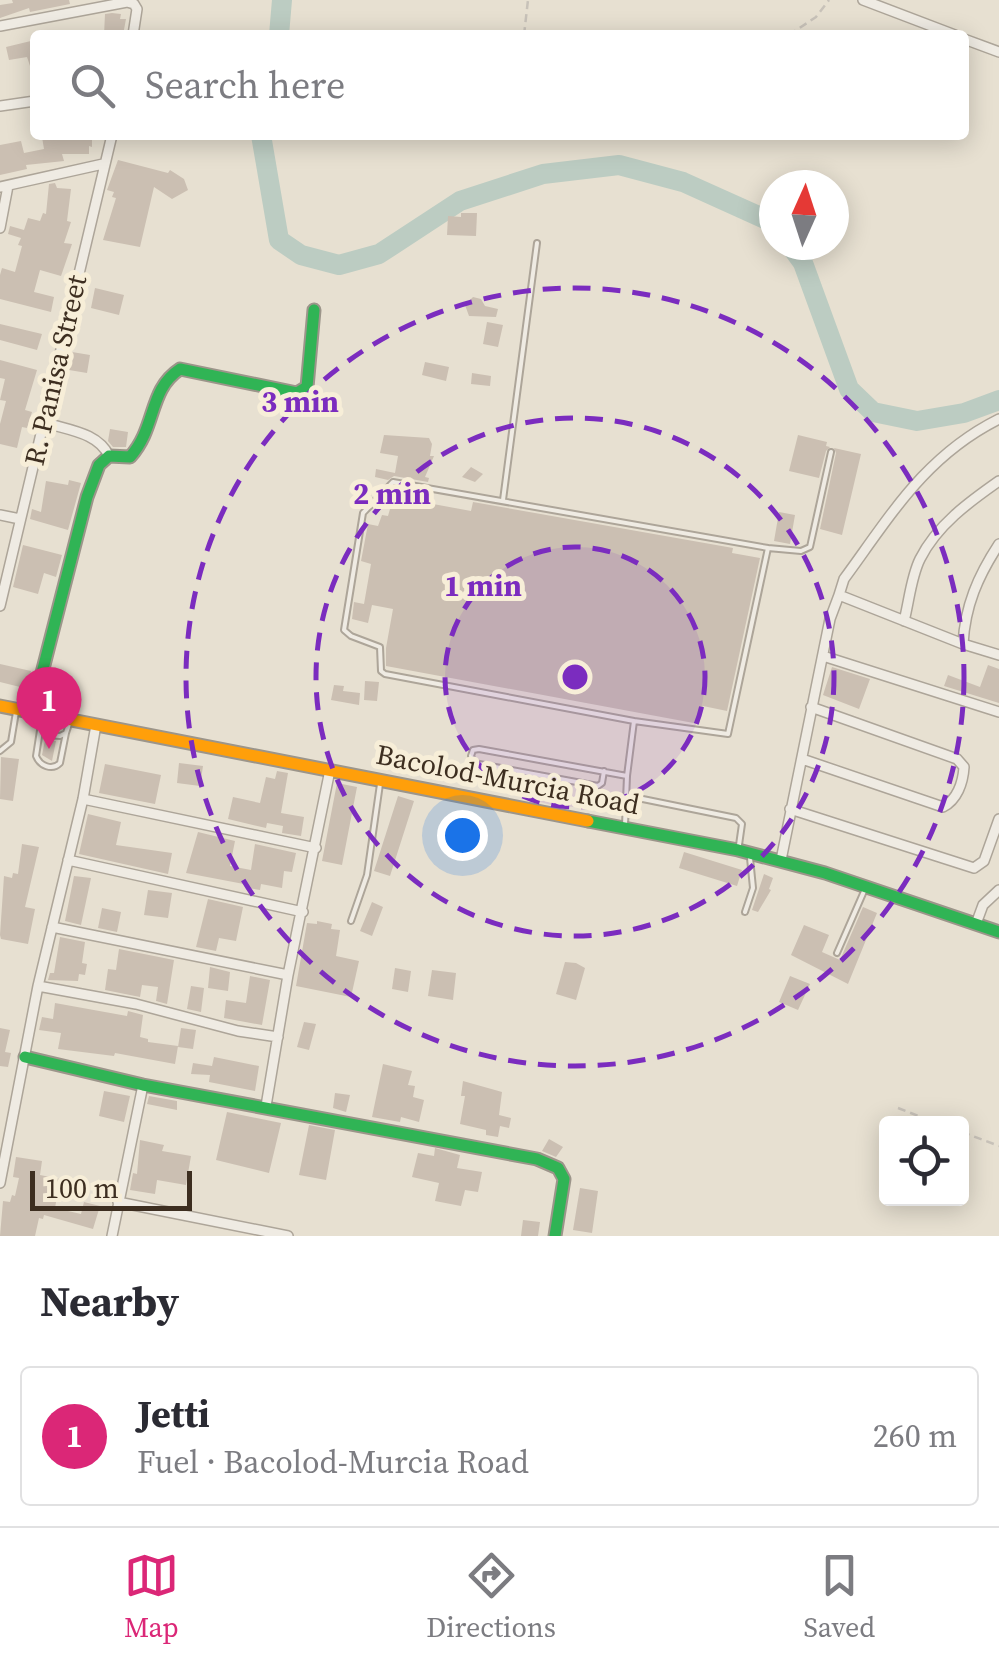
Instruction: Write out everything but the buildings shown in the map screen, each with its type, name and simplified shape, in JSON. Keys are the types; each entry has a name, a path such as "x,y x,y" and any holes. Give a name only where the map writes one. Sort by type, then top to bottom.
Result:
{"street":[{"path":"863,0 942,30"},
{"path":"0,26 127,2 137,10 135,30"},
{"path":"969,40 999,52"},
{"path":"0,106 30,102"},
{"name":"R. Panisa Street","path":"0,604 110,140"},
{"path":"0,228 4,186 103,164"},
{"path":"38,717 87,497 99,464 109,456 130,457 143,446 152,429 160,384 180,369 296,393 307,387 314,310"},
{"path":"781,860 830,618 844,579 906,492 963,440 999,420"},
{"path":"43,422 94,438 104,444 109,456"},
{"path":"904,621 918,562 929,545 961,507 999,481"},
{"path":"0,515 20,519"},
{"path":"963,644 964,614 980,575 999,544"},
{"path":"839,594 999,655"},
{"path":"822,656 999,712"},
{"name":"Bacolod-Murcia Road","path":"0,706 38,717 70,720 744,851 866,886 999,932"},
{"path":"802,759 942,807 958,792 964,774 957,759 811,708"},
{"path":"0,1183 38,986 83,799 96,725"},
{"path":"266,1106 330,770"},
{"path":"83,799 316,848"},
{"path":"790,809 974,868 984,860 999,819"},
{"path":"68,860 303,912"},
{"path":"976,924 983,905 999,890"},
{"path":"52,927 288,975"},
{"path":"38,986 278,1037"},
{"path":"25,1057 143,1085 416,1134 551,1164 564,1179 555,1236"},
{"path":"112,1236 143,1085"},
{"path":"118,1202 288,1236"}],"lane":[{"path":"503,500 537,242"},
{"path":"768,548 728,734 634,722 384,674 380,647 344,630 364,513 393,482 800,551 810,546 831,452"},
{"path":"0,751 10,742 17,709"},
{"path":"38,717 47,734 66,733"},
{"path":"38,717 36,756 43,765 52,767 60,763 70,720"},
{"path":"625,827 634,722"},
{"path":"604,772 598,786 474,763 472,756 479,749 627,776"},
{"path":"518,770 520,757"},
{"path":"351,920 367,875 380,780"},
{"path":"628,796 736,818 742,824 753,888 745,912"},
{"path":"837,953 866,886"}],"path":[{"path":"525,30 528,0"},
{"path":"796,30 816,17 830,0"},
{"path":"898,1108 918,1116"},
{"path":"969,1135 999,1146"}],"waterway":[{"path":"279,30 282,0"},
{"path":"262,140 279,240 301,255 339,265 379,254 460,201 543,174 619,165 683,182 759,216"},
{"path":"801,260 849,389 873,412 917,421 964,413 999,400"}],"traffic: fast":[{"path":"32,712 87,497 99,465 109,456 130,457 145,434 162,387 180,369 297,393 307,387 314,310"},
{"path":"588,821 738,850 825,873 999,932"},
{"path":"25,1057 143,1085 537,1159 558,1168 564,1179 555,1236"}],"traffic: slow":[{"path":"0,706 588,821"}],"place":[{"name":"Jetti","path":"49,749"}]}
